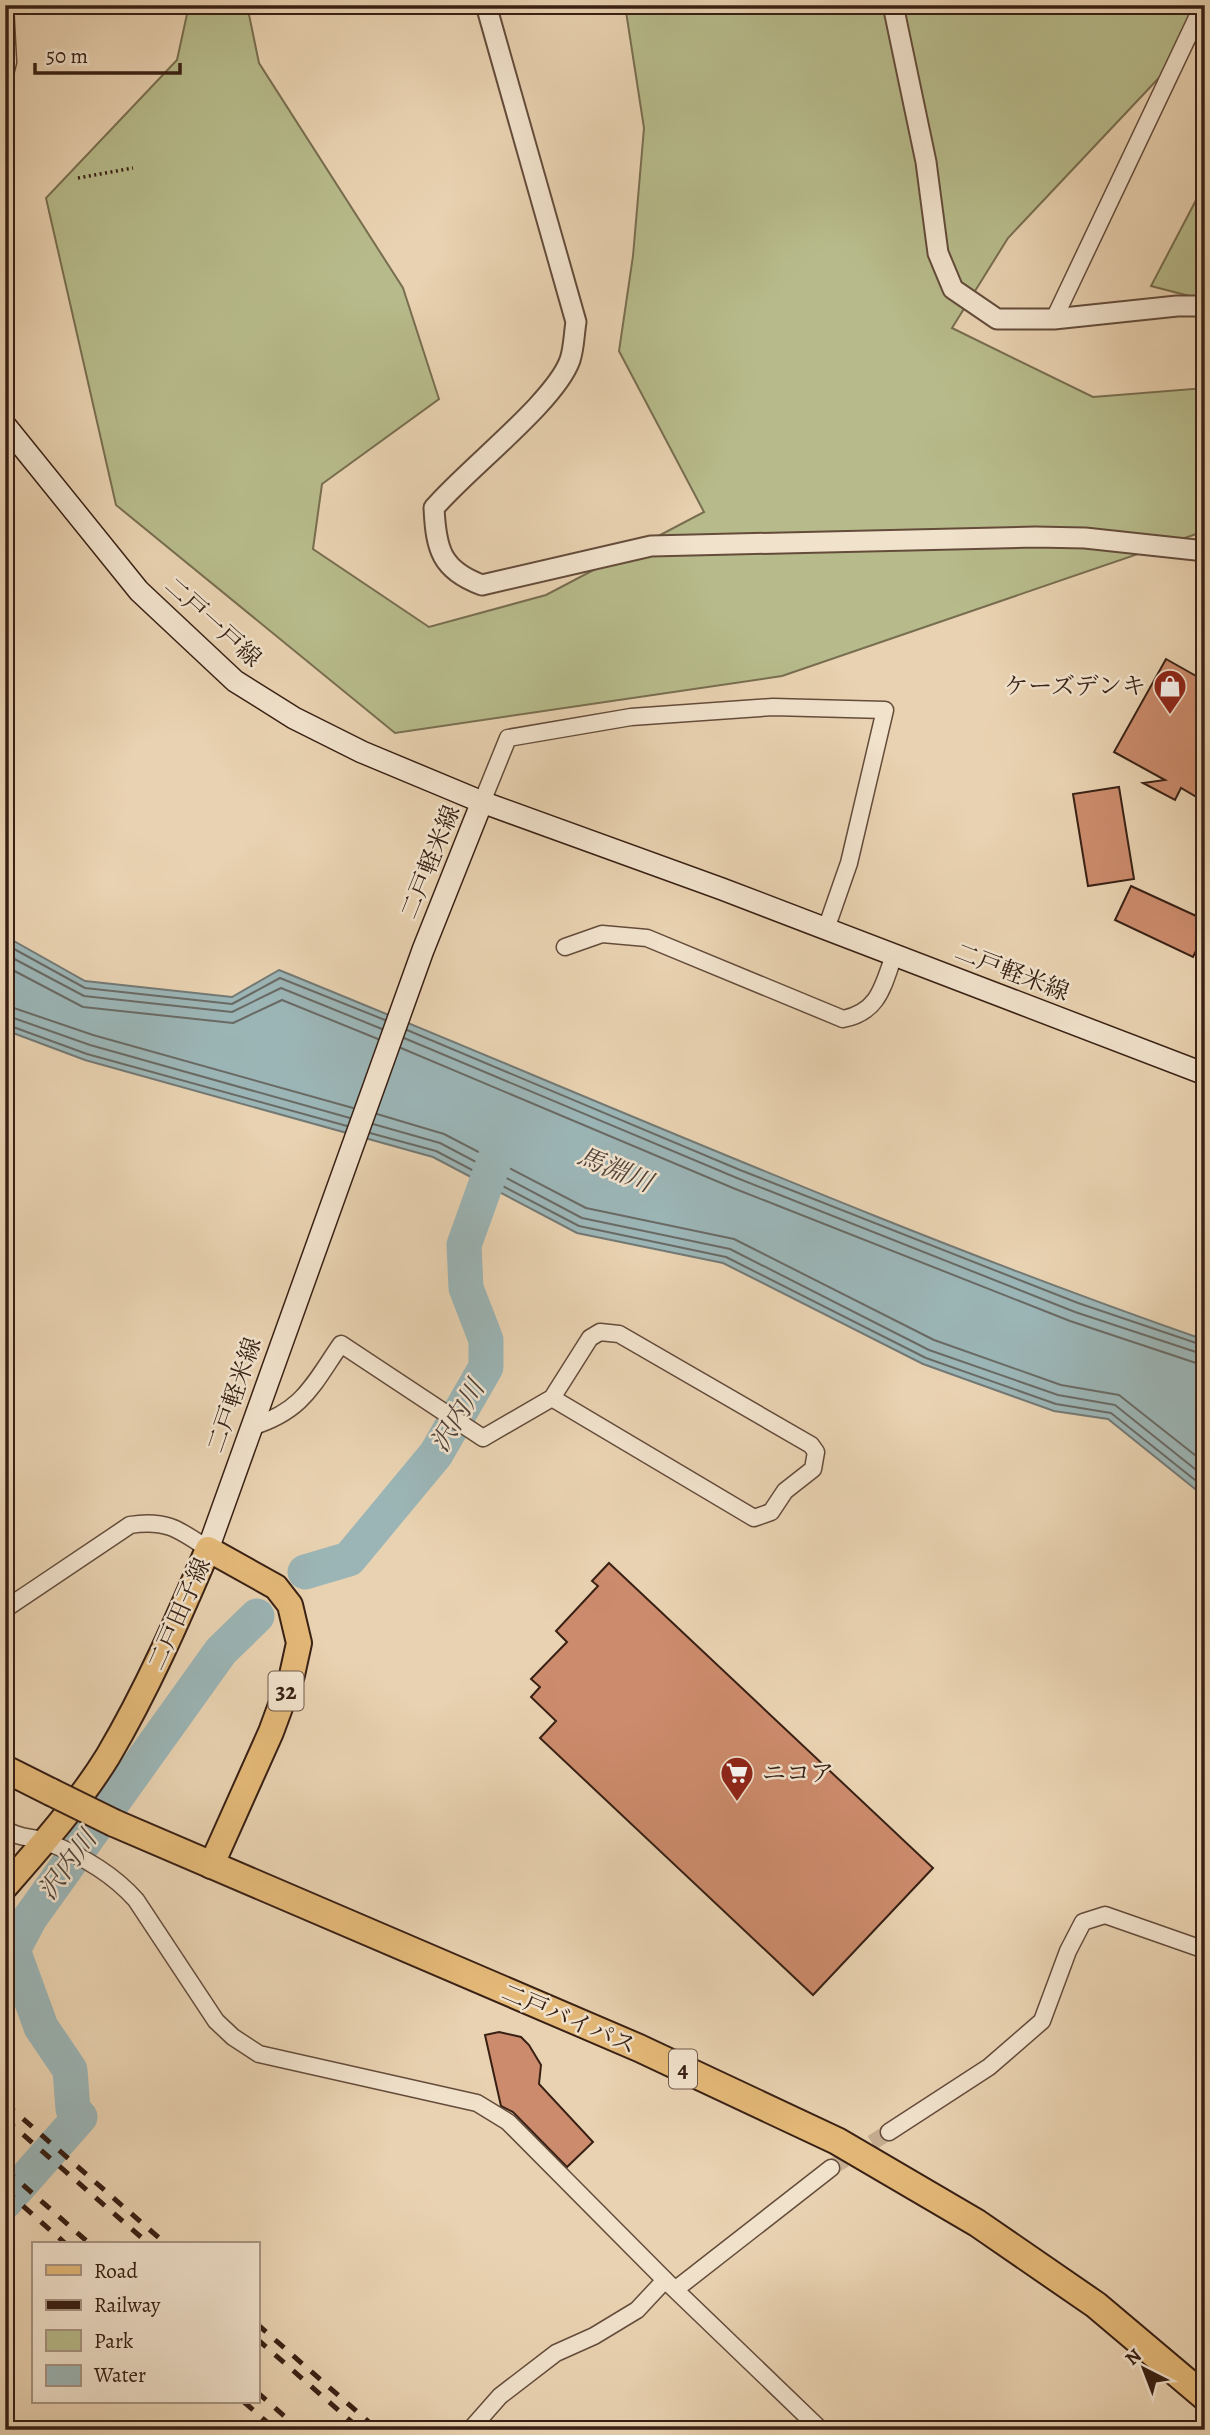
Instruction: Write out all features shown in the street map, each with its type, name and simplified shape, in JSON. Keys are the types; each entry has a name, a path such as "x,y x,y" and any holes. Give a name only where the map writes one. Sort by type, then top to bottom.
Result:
{"highway":[{"name":"二戸バイパス","path":"5,1769 114,1823 639,2048 837,2141 977,2222 1074,2290 1205,2397"}],"main road":[{"name":"二戸一戸線","path":"5,425 139,591 235,681 294,718 362,752 482,802"},
{"name":"二戸軽米線","path":"208,1549 423,950 482,802 826,929 1205,1074"},
{"name":"二戸田子線","path":"5,1887 45,1841 107,1758 160,1659 208,1549 276,1587 290,1605 299,1643 292,1675 271,1732 211,1866"}],"street":[{"path":"486,5 499,62 576,322 569,360 552,391 458,480 434,508 436,545 458,576 482,585 651,546 1035,537 1085,538 1205,551"},
{"path":"892,5 922,138 937,253 953,289 997,318 1054,319 1177,306 1205,306"},
{"path":"1054,319 1203,5"},
{"path":"5,6 8,62 5,74"},
{"path":"482,802 508,738 631,717 773,707 885,710 849,863 826,929"},
{"path":"565,947 602,934 647,938 843,1019 858,1016 878,1000 894,955"},
{"path":"251,1427 280,1418 303,1400 341,1344 483,1438 552,1398 590,1338 600,1332 619,1334 811,1445 816,1452 813,1469 785,1490 771,1512 754,1518 552,1398"},
{"path":"5,1609 130,1525 149,1522 174,1527 208,1549"},
{"path":"5,1829 18,1838 45,1841 123,1885 136,1900 216,2021 233,2037 259,2054 477,2103 508,2122 670,2285 821,2430"},
{"path":"889,2132 989,2067 1042,2021 1068,1951 1083,1922 1105,1915 1205,1950"},
{"path":"470,2430 500,2396 556,2353 594,2336 636,2310 831,2168"}],"path":[{"path":"78,178 134,168"}],"green space":[{"path":"189,5 247,5 259,63 403,288 439,399 322,484 313,549 429,627 546,595 704,512 619,351 633,256 644,128 625,5 1205,5 1205,29 1008,238 952,328 1093,397 1205,388 1205,531 782,676 395,733 116,505 46,198 177,60"},
{"path":"1205,183 1205,300 1151,286"}],"water":[{"name":"馬淵川","path":"5,936 85,981 232,997 279,970 855,1208 971,1254 1205,1340 1205,1497 1108,1419 1054,1411 923,1364 723,1263 577,1233 433,1157 85,1060 5,1030"}],"building":[{"name":"ケーズデンキ","path":"1166,659 1205,681 1205,802 1181,788 1175,800 1143,783 1165,780 1114,752"},
{"path":"1119,787 1134,879 1088,886 1073,794"},
{"path":"1131,886 1205,920 1205,932 1193,957 1115,920"},
{"name":"ニコア","path":"609,1563 933,1868 813,1995 540,1738 556,1721 531,1697 540,1687 531,1679 567,1642 556,1631 598,1586 592,1581"},
{"path":"499,2032 521,2037 529,2045 541,2065 539,2084 593,2142 567,2167 513,2112 501,2106 485,2035"}],"waterway":[{"name":"沢内川","path":"305,1572 349,1559 436,1454 486,1367 486,1340 466,1288 464,1245 501,1142"},
{"name":"沢内川","path":"5,2202 80,2117 73,2109 70,2070 41,2027 13,1950 30,1918 221,1651 257,1616"}],"tunnel":[{"path":"831,2168 889,2132"}],"railway":[{"path":"5,2103 164,2242"},
{"path":"5,2119 147,2242"},
{"path":"5,2169 88,2242"},
{"path":"5,2190 64,2242"},
{"path":"259,2326 378,2430"},
{"path":"259,2341 361,2430"},
{"path":"259,2394 300,2430"},
{"path":"246,2404 276,2430"}],"place":[{"name":"ケーズデンキ","path":"1170,716"},
{"name":"ニコア","path":"737,1803"}]}
